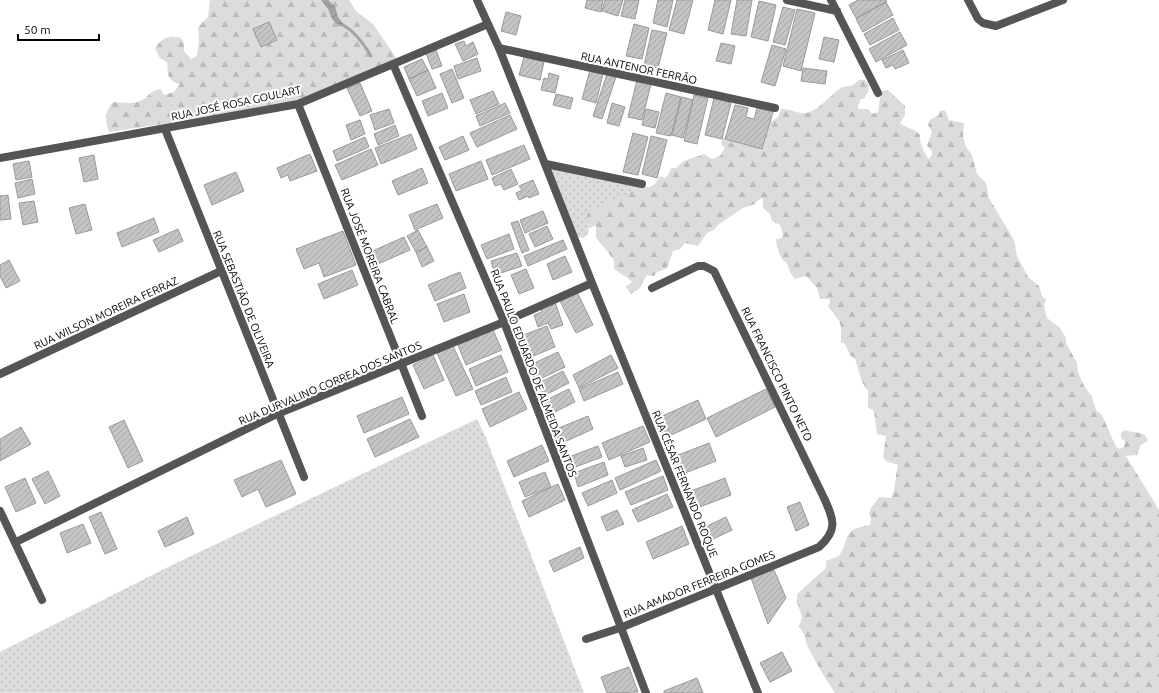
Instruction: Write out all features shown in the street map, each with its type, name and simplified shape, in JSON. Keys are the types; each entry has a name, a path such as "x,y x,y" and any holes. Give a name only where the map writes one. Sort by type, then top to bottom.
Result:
{"street":[{"name":"RUA CÉSAR FERNANDO ROQUE","path":"477,0 499,48 592,284 758,693"},
{"path":"787,0 836,10"},
{"path":"831,0 878,93"},
{"path":"968,0 978,19 983,24 996,26 1063,0"},
{"name":"RUA JOSÉ ROSA GOULART","path":"0,158 298,104 488,24"},
{"name":"RUA ANTENOR FERRÃO","path":"499,48 775,108"},
{"name":"RUA PAULO EDUARDO DE ALMEIDA SANTOS","path":"393,64 504,322 646,693"},
{"name":"RUA JOSÉ MOREIRA CABRAL","path":"298,104 400,364 422,416"},
{"name":"RUA SEBASTIÃO DE OLIVEIRA","path":"165,129 220,271 304,476"},
{"path":"546,164 642,184"},
{"name":"RUA FRANCISCO PINTO NETO","path":"652,288 698,266 711,268 717,275 832,514 830,538 819,547"},
{"name":"RUA WILSON MOREIRA FERRAZ","path":"0,374 220,271"},
{"name":"RUA DURVALINO CORREA DOS SANTOS","path":"16,542 278,414 504,322 592,284"},
{"path":"0,511 16,542 42,600"},
{"name":"RUA AMADOR FERREIRA GOMES","path":"586,639 620,628 819,547"}],"green space":[{"path":"210,0 349,0 356,11 373,24 399,62 298,104 109,132 106,116 113,102 139,102 152,92 161,89 164,95 174,92 180,84 172,81 168,73 167,62 160,58 155,49 163,39 177,37 181,38 184,43 184,51 191,59 197,56 199,41 198,27 208,17"},
{"path":"859,80 865,80 869,85 868,92 864,99 861,99 858,109 869,109 872,114 878,112 881,91 888,90 905,106 905,115 900,123 916,131 920,135 922,148 929,159 932,155 932,151 927,146 932,132 928,125 930,120 939,115 940,111 945,110 949,120 964,123 963,136 966,147 972,155 977,174 986,183 989,198 1014,240 1017,256 1028,277 1039,286 1042,296 1046,300 1044,305 1047,318 1060,328 1066,338 1066,343 1077,363 1078,372 1084,386 1092,397 1096,410 1102,415 1116,447 1120,449 1124,447 1125,441 1121,438 1121,433 1125,430 1141,433 1146,436 1148,441 1141,445 1137,455 1126,456 1159,510 1159,693 835,693 824,677 808,646 804,634 799,627 802,617 797,602 797,594 826,568 826,561 839,556 848,534 851,531 870,525 871,518 869,514 871,508 879,497 891,498 894,491 898,465 886,461 883,457 886,436 877,434 874,411 868,407 868,391 862,382 855,359 850,355 845,344 841,342 841,327 839,321 828,306 830,299 820,299 817,288 806,276 795,279 792,275 786,263 782,259 777,246 776,239 782,238 783,235 780,225 772,221 770,214 763,208 763,198 758,200 755,204 743,208 719,224 714,230 707,233 698,246 685,243 680,249 673,251 667,268 656,273 654,276 647,275 639,289 631,294 626,286 632,282 614,268 613,259 596,238 596,225 588,229 586,219 590,208 599,210 609,200 621,198 638,186 650,187 655,184 660,176 665,178 671,168 676,168 684,161 704,154 712,159 720,156 725,148 721,144 722,139 727,135 768,119 772,121 778,117 781,109 787,109 800,113 810,112 839,89 851,85"},
{"path":"546,164 638,186 621,198 609,200 600,210 594,210 587,225 589,232 584,238 573,236"},
{"path":"477,419 486,438 584,693 0,693 0,652 166,568"}],"water":[{"path":"321,0 328,0 335,6 338,17 346,27 339,26 332,19 328,9"}],"building":[{"path":"587,0 603,0 601,12 585,8"},
{"path":"605,0 623,0 618,16 602,11"},
{"path":"625,0 639,0 635,19 621,16"},
{"path":"658,0 673,0 667,27 653,23"},
{"path":"677,0 693,0 684,34 669,30"},
{"path":"715,0 731,0 723,34 708,30"},
{"path":"737,0 752,0 746,36 731,34"},
{"path":"858,0 887,1 856,18 849,5"},
{"path":"759,1 776,5 768,41 751,37"},
{"path":"886,2 893,15 863,32 856,19"},
{"path":"783,7 795,10 785,45 773,42"},
{"path":"797,9 815,13 801,71 783,66"},
{"path":"506,12 521,16 516,35 501,31"},
{"path":"893,18 899,30 870,45 864,34"},
{"path":"269,22 277,40 261,47 253,29"},
{"path":"634,24 649,28 642,59 626,56"},
{"path":"652,30 667,33 658,68 644,65"},
{"path":"900,32 907,45 876,62 869,49"},
{"path":"824,37 839,40 834,62 819,59"},
{"path":"464,41 466,46 473,42 478,54 463,61 455,44"},
{"path":"721,43 735,46 731,64 716,61"},
{"path":"772,45 786,49 775,86 761,82"},
{"path":"436,50 442,66 432,69 426,53"},
{"path":"903,50 909,63 895,69 893,65 886,68 882,60"},
{"path":"524,57 544,62 540,80 519,75"},
{"path":"477,58 481,71 458,79 454,66"},
{"path":"422,59 428,70 409,79 404,67"},
{"path":"803,68 827,71 825,84 801,81"},
{"path":"452,69 464,98 452,103 440,74"},
{"path":"428,70 436,88 417,96 409,79"},
{"path":"590,70 603,74 596,103 582,99"},
{"path":"549,73 559,76 555,93 541,90 544,78 548,79"},
{"path":"607,74 616,77 602,119 593,116"},
{"path":"637,80 651,84 642,120 628,117"},
{"path":"360,83 372,111 360,116 347,88"},
{"path":"493,91 499,104 476,114 470,100"},
{"path":"442,93 448,108 428,116 422,101"},
{"path":"666,93 681,97 671,136 656,133"},
{"path":"556,94 573,98 570,109 553,105"},
{"path":"694,95 708,98 697,144 684,141"},
{"path":"682,97 693,100 683,138 672,135"},
{"path":"714,98 731,103 722,139 705,135"},
{"path":"505,103 510,113 480,126 476,116"},
{"path":"612,103 625,107 619,126 607,123"},
{"path":"735,105 748,108 746,117 754,119 757,108 773,112 762,149 725,139"},
{"path":"389,109 394,123 375,130 370,115"},
{"path":"646,109 659,112 655,128 642,125"},
{"path":"510,115 517,129 477,147 470,133"},
{"path":"360,120 365,134 351,140 346,125"},
{"path":"395,125 399,136 378,145 374,134"},
{"path":"633,133 648,137 638,175 623,172"},
{"path":"411,134 417,149 381,164 375,148"},
{"path":"463,136 469,150 445,160 439,147"},
{"path":"651,136 667,140 657,178 642,174"},
{"path":"365,137 369,147 337,161 333,151"},
{"path":"524,145 530,159 492,175 486,160"},
{"path":"371,149 378,165 342,180 335,165"},
{"path":"310,154 317,171 290,181 288,175 281,178 277,168"},
{"path":"94,155 98,179 84,182 79,158"},
{"path":"29,161 32,177 16,180 13,164"},
{"path":"481,161 488,179 456,191 449,174"},
{"path":"422,168 428,183 398,195 392,181"},
{"path":"511,169 518,184 504,190 501,184 495,186 492,178"},
{"path":"236,172 244,191 212,205 204,185"},
{"path":"32,179 35,194 18,198 15,183"},
{"path":"533,180 539,194 529,198 528,196 519,200 516,193 522,190 519,186"},
{"path":"8,195 11,219 0,220 0,196"},
{"path":"34,201 38,222 23,225 19,203"},
{"path":"85,204 92,230 76,234 69,208"},
{"path":"437,204 443,218 415,230 409,215"},
{"path":"543,211 548,223 525,233 520,220"},
{"path":"154,218 159,232 122,247 117,233"},
{"path":"518,221 529,250 522,253 511,223"},
{"path":"547,226 553,239 535,247 529,234"},
{"path":"178,229 183,241 159,252 153,240"},
{"path":"418,230 427,247 416,252 407,236"},
{"path":"343,231 356,265 324,277 319,263 304,269 296,249"},
{"path":"509,234 514,249 487,259 481,245"},
{"path":"404,237 410,250 371,267 366,254"},
{"path":"563,240 567,249 528,266 524,256"},
{"path":"427,247 434,261 422,267 416,252"},
{"path":"517,253 522,266 495,275 491,261"},
{"path":"565,256 572,272 553,280 547,264"},
{"path":"9,260 20,281 6,288 0,276 0,265"},
{"path":"526,269 534,288 519,294 511,275"},
{"path":"352,270 358,285 324,299 318,284"},
{"path":"460,272 466,288 435,301 428,285"},
{"path":"576,290 593,325 576,333 559,299"},
{"path":"464,294 470,312 444,322 437,304"},
{"path":"555,302 563,325 551,329 548,323 538,327 534,315 542,312 540,307"},
{"path":"547,326 555,347 526,359 518,337"},
{"path":"493,330 502,350 466,365 458,345"},
{"path":"453,346 473,389 456,396 437,353"},
{"path":"558,352 565,367 536,381 528,366"},
{"path":"433,355 444,380 424,389 413,365"},
{"path":"501,355 508,372 476,386 469,369"},
{"path":"611,355 618,368 579,388 573,375"},
{"path":"563,371 569,383 541,397 535,385"},
{"path":"618,372 623,384 584,401 579,389"},
{"path":"506,377 512,392 481,405 475,391"},
{"path":"569,389 575,402 551,414 544,401"},
{"path":"766,389 775,407 716,437 707,418"},
{"path":"519,392 527,409 490,427 482,409"},
{"path":"402,397 409,414 364,433 357,416"},
{"path":"698,400 706,419 667,437 658,418"},
{"path":"588,416 593,429 560,444 554,430"},
{"path":"410,419 419,437 375,457 367,439"},
{"path":"124,420 143,461 128,468 109,427"},
{"path":"643,426 650,442 609,460 602,443"},
{"path":"21,427 31,444 0,461 0,439"},
{"path":"709,443 716,461 680,475 673,457"},
{"path":"542,445 549,461 514,477 507,461"},
{"path":"598,446 602,457 570,469 566,458"},
{"path":"643,448 647,460 625,467 621,456"},
{"path":"281,460 296,494 266,507 258,489 242,497 234,480"},
{"path":"656,460 661,471 620,490 615,478"},
{"path":"604,462 608,475 578,487 574,473"},
{"path":"48,471 60,496 45,504 32,479"},
{"path":"545,472 551,487 525,497 519,482"},
{"path":"663,476 668,490 631,505 625,492"},
{"path":"25,478 36,503 16,512 5,487"},
{"path":"725,478 731,495 697,508 691,491"},
{"path":"612,480 617,493 588,506 582,493"},
{"path":"558,484 565,500 529,517 522,501"},
{"path":"667,494 673,507 638,522 632,510"},
{"path":"800,502 809,525 796,531 787,507"},
{"path":"617,510 624,524 607,531 601,517"},
{"path":"101,512 117,549 105,554 89,517"},
{"path":"187,517 194,534 165,547 158,531"},
{"path":"726,517 732,530 709,541 703,528"},
{"path":"83,524 91,543 67,553 60,533"},
{"path":"682,526 689,544 653,559 646,542"},
{"path":"580,547 584,558 554,572 549,561"},
{"path":"774,570 786,598 768,624 751,578"},
{"path":"782,652 792,671 770,682 760,663"},
{"path":"629,667 638,692 607,693 601,677"},
{"path":"697,678 703,693 664,693 664,691"}],"waterway":[{"path":"343,25 355,35 371,56"}]}
